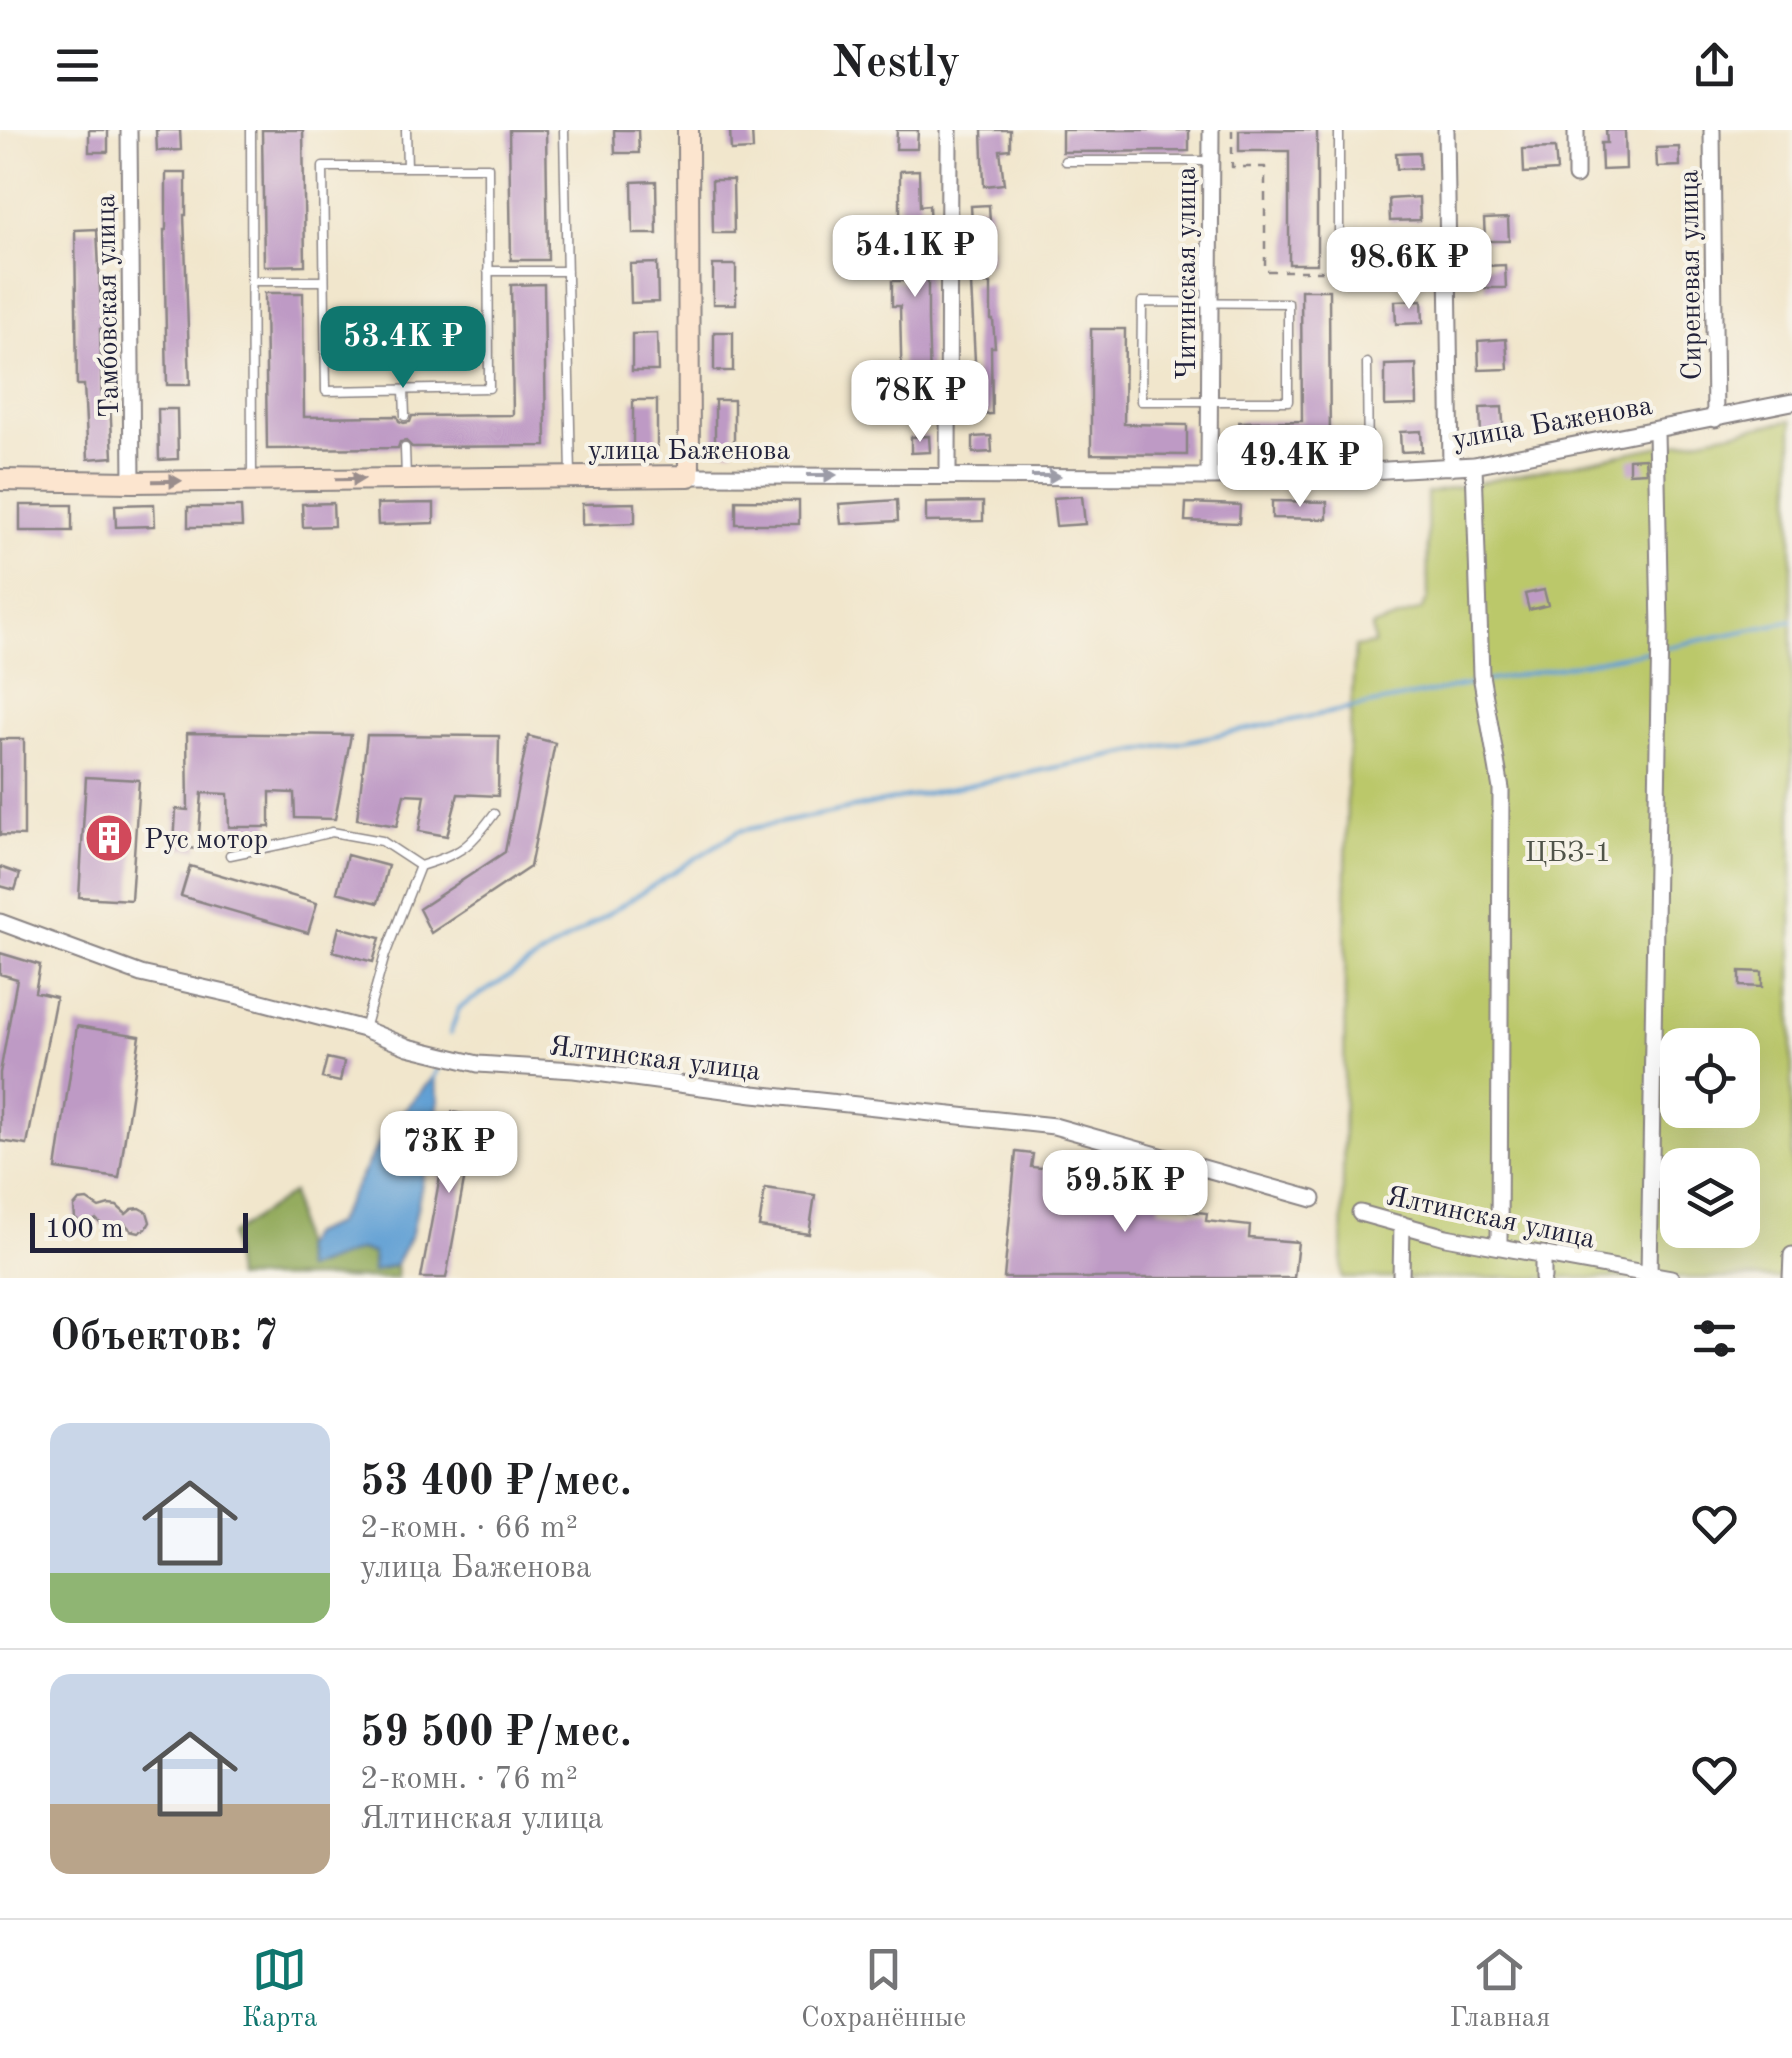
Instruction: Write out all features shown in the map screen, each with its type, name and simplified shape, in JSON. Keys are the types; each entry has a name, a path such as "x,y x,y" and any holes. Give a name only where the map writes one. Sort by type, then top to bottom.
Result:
{"street":[{"name":"Тамбовская улица","path":"129,130 132,482"},
{"path":"688,130 690,476"},
{"path":"948,475 949,130"},
{"name":"Читинская улица","path":"1209,477 1211,130"},
{"path":"1446,130 1451,468"},
{"path":"1576,130 1576,176"},
{"name":"Сиреневая улица","path":"1712,130 1716,419"},
{"name":"улица Баженова","path":"0,480 1209,477 1368,472 1474,465 1792,402"},
{"path":"1656,431 1660,629 1660,1276"},
{"path":"1474,465 1482,683 1500,789 1500,1246"},
{"name":"Ялтинская улица","path":"0,922 141,974 364,1029 408,1048 478,1064 574,1070 1054,1126 1313,1198"},
{"name":"Ялтинская улица","path":"1360,1213 1446,1237 1660,1276"},
{"path":"1402,1224 1402,1278"},
{"path":"1543,1254 1543,1278"},
{"path":"1791,1278 1792,1255"}],"lane":[{"path":"251,130 252,480"},
{"path":"406,130 407,167"},
{"path":"564,130 571,477"},
{"path":"1339,130 1340,271"},
{"path":"1065,162 1211,161"},
{"path":"323,167 488,167 488,271 489,388 326,391 323,167"},
{"path":"488,271 567,271"},
{"path":"251,281 324,281"},
{"path":"1142,302 1288,303 1288,401 1210,401 1141,401 1142,302"},
{"path":"1367,363 1368,472"},
{"path":"404,390 405,416"},
{"path":"405,448 406,478"},
{"path":"420,866 455,855 475,839 494,814"},
{"path":"230,855 332,832 382,841 420,866"},
{"path":"364,1029 384,955 420,866"}],"path":[{"path":"1232,130 1232,167 1265,167 1265,271 1340,271"}],"green space":[{"name":"ЦБЗ-1","path":"1792,420 1792,1278 1342,1278 1347,779 1355,647 1374,644 1372,627 1421,610 1428,599 1427,493"},
{"path":"292,1193 304,1270 358,1250 373,1253 372,1272 396,1264 397,1278 235,1278 230,1235"}],"water":[{"path":"434,1076 439,1100 412,1233 396,1264 372,1272 373,1253 359,1250 304,1270 301,1247 310,1234 335,1224 385,1132"}],"building":[{"path":"89,130 108,130 108,152 89,152"},
{"path":"156,130 180,130 181,150 157,151"},
{"path":"262,130 303,130 305,265 264,266"},
{"path":"509,130 546,130 548,260 511,260"},
{"path":"614,130 638,130 639,153 615,153"},
{"path":"730,130 752,130 753,150 731,151"},
{"path":"897,130 918,130 917,149 896,149"},
{"path":"982,130 1010,130 1010,149 1000,150 1004,184 984,186"},
{"path":"1062,130 1189,130 1189,151 1062,152"},
{"path":"1239,130 1317,130 1317,264 1289,264 1289,151 1239,151"},
{"path":"1606,130 1625,130 1626,169 1602,170 1601,143 1607,143"},
{"path":"1679,147 1680,166 1657,167 1656,148"},
{"path":"1555,148 1557,171 1524,173 1523,149"},
{"path":"1419,152 1420,168 1397,169 1396,153"},
{"path":"919,170 920,206 929,205 931,411 901,412 900,306 892,306 892,281 912,281 910,223 900,224 900,171"},
{"path":"166,173 186,173 190,385 167,385"},
{"path":"712,180 733,180 734,233 713,233"},
{"path":"656,181 657,234 633,234 632,182"},
{"path":"1419,197 1420,220 1390,221 1389,199"},
{"path":"989,205 990,223 972,223 971,206"},
{"path":"1508,218 1509,241 1485,241 1484,219"},
{"path":"97,229 102,403 110,402 113,457 88,459 84,385 77,385 75,230"},
{"path":"973,246 991,246 991,262 973,263"},
{"path":"1422,253 1422,271 1388,272 1387,254"},
{"path":"657,263 658,302 631,303 630,264"},
{"path":"713,265 736,265 736,304 713,304"},
{"path":"1505,265 1506,288 1485,288 1485,266"},
{"path":"544,284 546,446 412,447 406,441 400,442 398,448 267,449 265,293 303,293 304,417 397,416 404,423 410,422 412,416 513,415 511,285"},
{"path":"971,284 991,284 995,347 991,347 992,414 974,415"},
{"path":"1301,290 1329,290 1330,453 1239,453 1239,422 1302,421"},
{"path":"1422,300 1423,323 1396,324 1395,301"},
{"path":"1091,329 1125,329 1124,424 1187,425 1187,455 1091,454"},
{"path":"714,332 733,332 733,371 714,371"},
{"path":"657,333 658,371 632,371 632,334"},
{"path":"1506,339 1508,369 1479,370 1478,341"},
{"path":"1416,364 1417,405 1385,406 1385,365"},
{"path":"633,400 657,400 657,452 633,452"},
{"path":"715,400 734,400 734,450 715,450"},
{"path":"1502,407 1504,437 1481,438 1480,408"},
{"path":"158,409 177,409 178,459 159,460"},
{"path":"1421,431 1422,451 1401,452 1400,432"},
{"path":"929,436 930,452 911,453 911,437"},
{"path":"991,436 992,452 973,453 973,437"},
{"path":"1645,458 1646,472 1629,473 1629,459"},
{"path":"1082,496 1085,524 1056,526 1053,498"},
{"path":"736,500 799,501 799,524 736,524"},
{"path":"897,500 898,521 841,524 839,504"},
{"path":"1272,501 1327,502 1327,519 1272,518"},
{"path":"983,502 983,521 926,522 926,503"},
{"path":"333,503 334,526 303,527 302,504"},
{"path":"434,503 434,523 378,525 377,504"},
{"path":"635,503 635,523 582,525 582,504"},
{"path":"1186,503 1240,505 1239,523 1185,521"},
{"path":"154,504 155,526 116,527 115,505"},
{"path":"20,505 72,505 72,531 20,531"},
{"path":"188,507 241,507 242,527 188,527"},
{"path":"1544,590 1548,605 1529,610 1525,594"},
{"path":"187,733 351,735 335,819 295,818 294,793 270,792 270,827 229,827 228,794 202,793 198,849 174,847 176,809 188,810"},
{"path":"367,735 499,736 498,796 458,794 447,836 419,831 425,795 404,794 397,826 357,819"},
{"path":"528,736 555,743 530,867 431,933 419,909 505,852"},
{"path":"0,739 24,739 24,836 0,835"},
{"name":"Рус мотор","path":"86,777 139,780 131,900 79,897"},
{"path":"347,855 388,866 378,903 337,892"},
{"path":"190,866 317,903 308,933 181,896"},
{"path":"0,867 20,874 15,890 0,886"},
{"path":"339,927 380,938 373,962 333,951"},
{"path":"0,953 40,965 35,992 56,997 27,1145 0,1141 0,1073 17,979 0,974"},
{"path":"1740,971 1762,972 1762,987 1740,986"},
{"path":"77,1026 140,1036 119,1178 56,1169"},
{"path":"327,1058 344,1062 340,1082 322,1078"},
{"path":"452,1112 476,1116 446,1278 421,1278"},
{"path":"1016,1152 1033,1154 1031,1167 1073,1171 1072,1179 1117,1183 1117,1190 1161,1195 1159,1208 1207,1213 1206,1221 1250,1226 1249,1238 1298,1242 1294,1278 1004,1278"},
{"path":"765,1188 815,1195 809,1234 759,1227"},
{"path":"87,1200 99,1208 117,1206 126,1214 140,1208 147,1212 150,1222 139,1232 124,1223 112,1229 96,1219 82,1223 75,1219 74,1207"}],"waterway":[{"path":"1663,648 1792,621"},
{"path":"1486,681 1653,650"},
{"path":"450,1034 459,1008 739,831 1477,683"},
{"path":"433,1080 440,1060"}],"place":[{"name":"Рус мотор","path":"109,838"}]}
